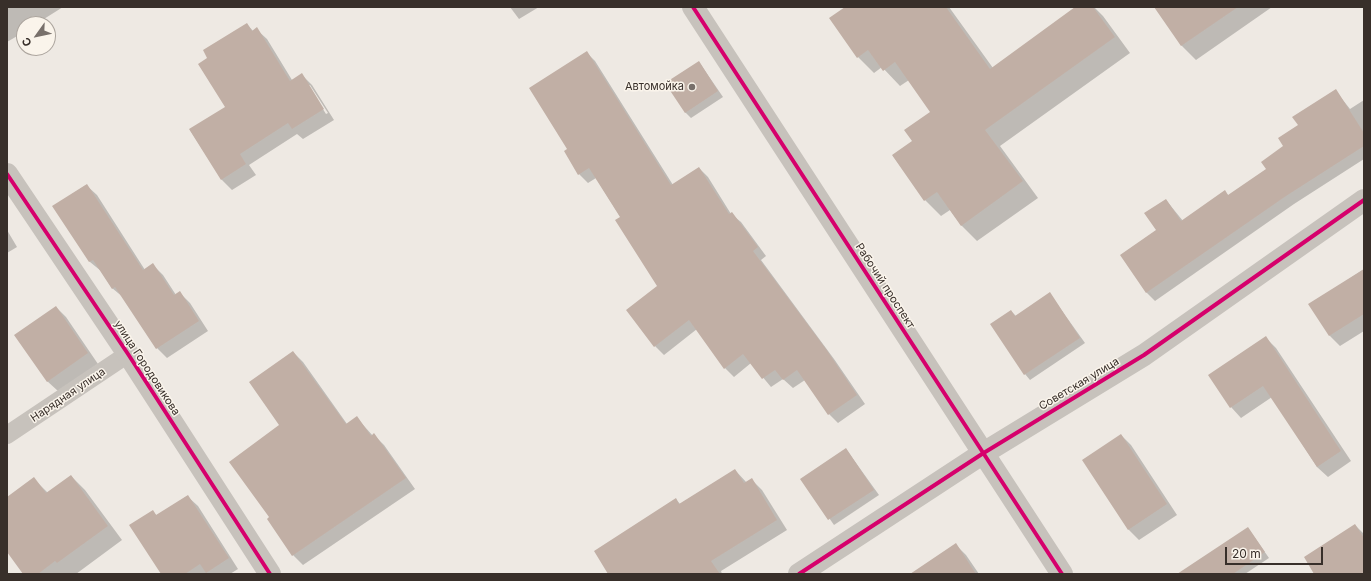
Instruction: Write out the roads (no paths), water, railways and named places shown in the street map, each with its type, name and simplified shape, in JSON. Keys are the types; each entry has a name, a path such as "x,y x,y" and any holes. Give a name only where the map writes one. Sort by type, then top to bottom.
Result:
{"street":[{"name":"Рабочий проспект","path":"693,7 982,454 1062,574"},
{"name":"улица Городовикова","path":"7,174 128,354 270,574"},
{"name":"Советская улица","path":"799,574 982,454 1144,355 1364,200"}],"lane":[{"name":"Нарядная улица","path":"7,435 128,354"}],"place":[{"name":"Автомойка","path":"692,87"}]}
